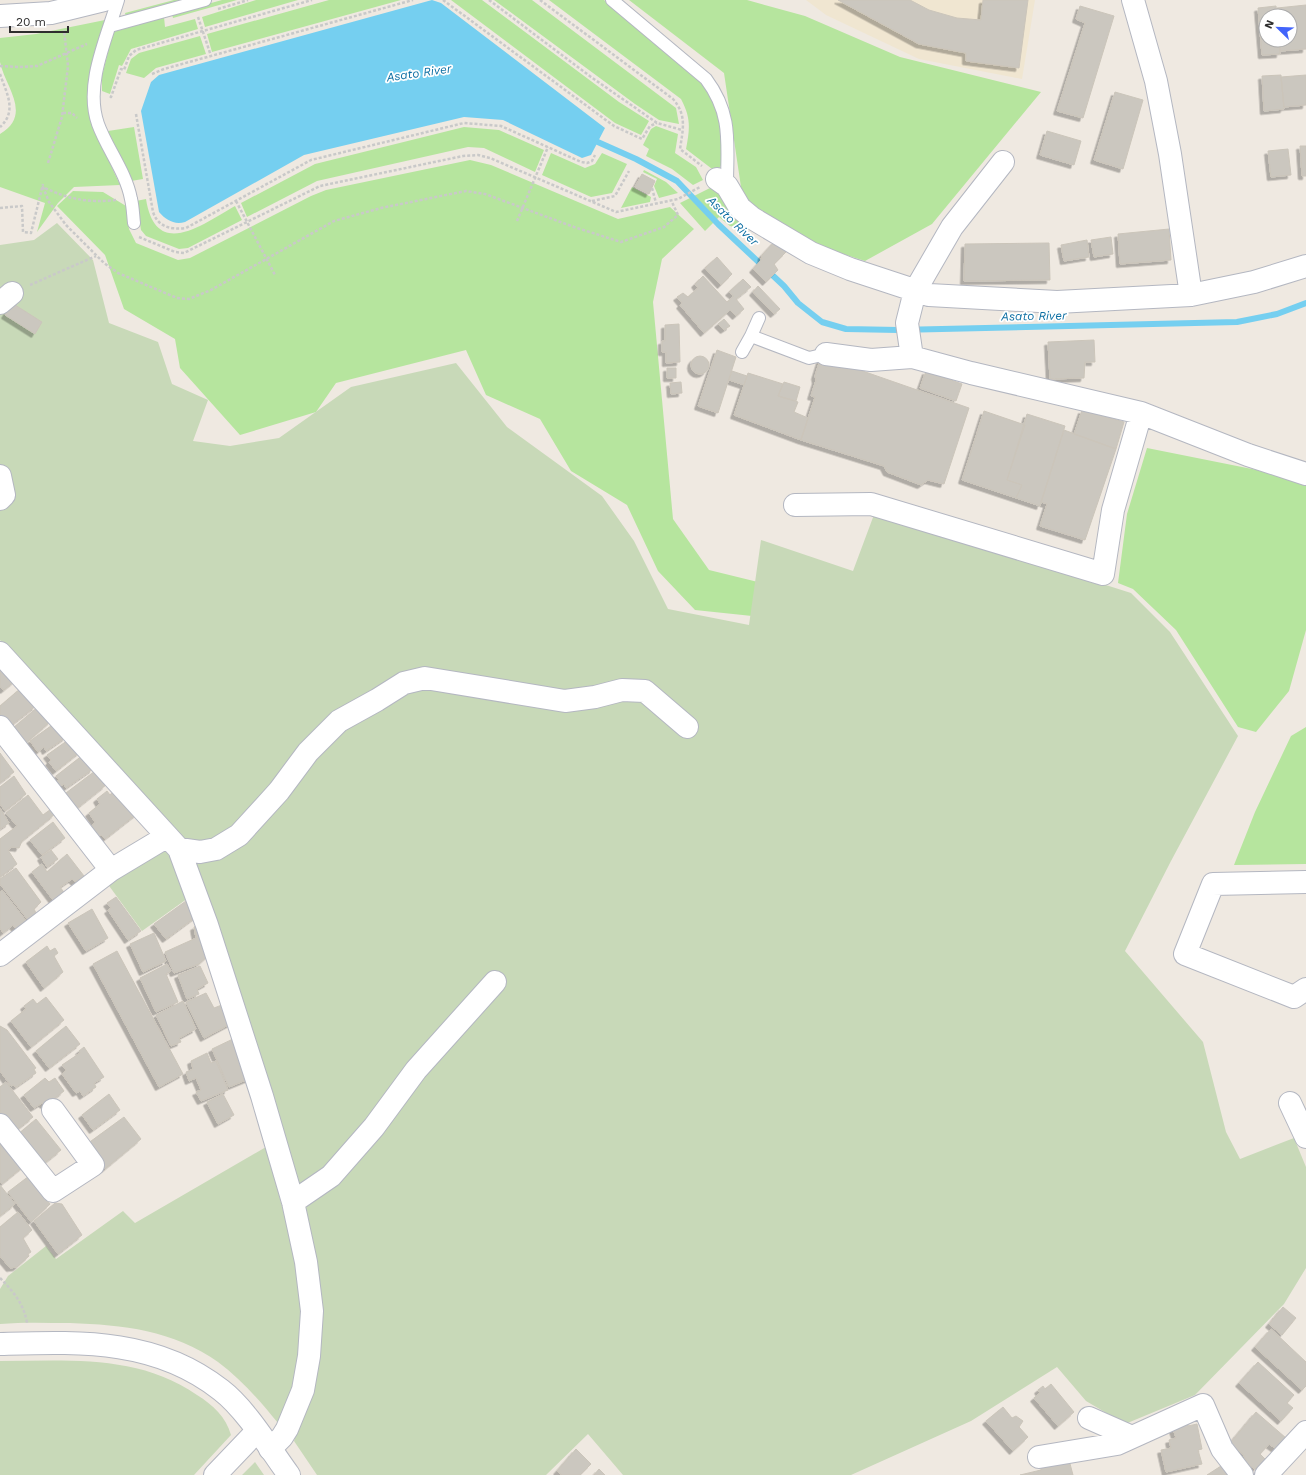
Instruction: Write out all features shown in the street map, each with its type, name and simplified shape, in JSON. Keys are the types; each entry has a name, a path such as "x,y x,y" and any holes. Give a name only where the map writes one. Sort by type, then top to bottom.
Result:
{"street":[{"path":"0,16 51,13 104,0"},
{"path":"1133,0 1159,96 1170,154 1191,295"},
{"path":"910,341 915,291 952,227 1003,162"},
{"path":"716,184 752,218 811,253 850,269 929,295 1057,302 1191,295 1254,282 1306,266"},
{"path":"826,354 871,360 910,341"},
{"path":"910,341 978,375 1141,413 1248,455 1306,474"},
{"path":"795,505 871,504 1103,574 1113,510 1141,413"},
{"path":"0,476 4,495 0,499"},
{"path":"0,653 172,843 212,940 262,1096 293,1202 306,1262 312,1311 309,1356 303,1390 290,1423 282,1437 270,1449"},
{"path":"0,954 112,870 172,843 200,852 216,849 239,835 279,792 308,752 339,721 404,683 425,678 565,701 634,689 645,691 687,726"},
{"path":"0,727 112,870"},
{"path":"1306,882 1213,884 1186,954 1294,997 1306,989"},
{"path":"293,1202 331,1176 374,1127 416,1070 496,982"},
{"path":"1290,1103 1306,1137"},
{"path":"0,1125 54,1192 93,1165 53,1110"},
{"path":"0,1344 31,1343 115,1345 144,1351 168,1359 195,1372 222,1390 256,1431 289,1475"},
{"path":"1039,1457 1117,1444 1203,1405 1222,1449 1242,1475"},
{"path":"1090,1418 1132,1437"},
{"path":"215,1475 256,1431"},
{"path":"1266,1475 1306,1432"}],"lane":[{"path":"118,0 99,60 94,91 98,123 126,184 131,198 134,223"},
{"path":"110,26 205,0"},
{"path":"612,0 706,79 716,92 723,107 728,127 716,184"},
{"path":"742,352 759,318"},
{"path":"751,336 809,358 826,354"}],"path":[{"path":"94,91 111,97 121,69 124,70 129,56 136,50 312,0"},
{"path":"152,74 164,69 413,0"},
{"path":"444,0 614,126 642,139 650,126 657,123"},
{"path":"489,0 607,89 657,123 682,130"},
{"path":"134,223 140,238 175,252 184,253 320,186 463,156 478,155 490,158 616,212 678,199 716,184 680,149 684,122 680,106 674,99 540,0"},
{"path":"48,163 63,113 68,66 62,10"},
{"path":"198,15 202,32 211,56"},
{"path":"0,66 37,66 81,45 106,39"},
{"path":"0,74 10,105 8,117 0,127"},
{"path":"63,113 72,114 77,118"},
{"path":"136,114 149,196 155,219 160,224 172,229 186,228 311,160 464,123 501,126 581,162 587,163 592,161 595,155"},
{"path":"517,221 548,147"},
{"path":"591,201 616,196 629,171"},
{"path":"43,185 49,202 66,225 96,256 118,273 177,298 189,299 212,290 334,221 346,217 466,191 485,194 574,227 621,242 664,227 678,215 671,200"},
{"path":"43,185 62,196 99,202 119,200"},
{"path":"0,208 22,206 23,232 31,233 43,185"},
{"path":"652,188 656,203"},
{"path":"236,201 275,275"},
{"path":"6,298 96,256"},
{"path":"0,1278 12,1290 25,1311 31,1343"}],"shaded area":[{"path":"806,0 1035,0 1022,79 919,59 826,15"}],"green space":[{"path":"174,0 190,0 126,17 125,13"},
{"path":"222,0 237,0 173,18 172,14"},
{"path":"256,0 298,0 205,27 202,17"},
{"path":"329,0 401,0 212,52 207,34"},
{"path":"451,0 482,0 619,102 649,121 641,135 615,123"},
{"path":"494,0 532,0 676,108 679,124 659,120 635,104"},
{"path":"549,0 604,0 700,79 712,94 722,124 724,136 723,157 721,166 716,172 686,149 689,123 687,112 681,99"},
{"path":"629,0 747,0 805,16 900,57 1041,92 932,224 865,261 821,247 752,214 741,187 724,73"},
{"path":"164,17 165,27 195,19 198,29 131,49 122,66 119,65 110,94 102,91 102,76 113,32"},
{"path":"105,20 95,50 90,79 92,124 120,185 74,187 58,203 37,232 45,203 0,187 0,134 10,126 15,118 16,109 11,90 0,62 0,38 36,34"},
{"path":"200,36 206,54 156,68 144,78 126,73 131,59 139,53"},
{"path":"656,126 678,134 675,153 696,167 703,180 693,185 672,169 646,156 649,149 643,145 651,129"},
{"path":"134,127 143,179 131,181 108,131"},
{"path":"464,127 499,130 544,150 535,172 484,148 468,147 317,181 247,217 241,203 315,164"},
{"path":"551,153 585,168 595,164 602,153 627,164 612,193 591,197 542,175"},
{"path":"470,160 491,165 618,219 670,207 694,229 662,259 653,302 673,519 709,570 774,586 798,621 695,610 658,571 627,505 571,471 540,419 486,395 466,350 336,383 316,412 240,435 180,368 175,339 124,309 105,255 57,206 73,191 103,192 126,206 129,229 136,243 178,260 190,258 311,196 326,190"},
{"path":"644,170 666,182 678,193 659,198 654,186 657,179 643,172"},
{"path":"714,186 763,233 730,226 719,217 705,231 680,203"},
{"path":"632,187 651,197 650,202 621,208"},
{"path":"146,199 151,218 160,229 170,233 182,232 195,228 235,206 242,220 188,248 179,249 146,236 141,230 136,201"},
{"path":"57,223 93,260 109,323 158,342 172,384 208,400 193,441 230,446 279,438 351,387 456,363 507,427 602,496 634,541 668,609 749,625 761,540 853,571 875,512 1131,593 1170,632 1238,736 1125,951 1203,1042 1226,1132 1240,1159 1294,1138 1306,1167 1306,1268 1284,1304 1195,1395 1125,1424 1086,1401 1057,1367 971,1421 851,1475 623,1475 588,1434 546,1475 317,1475 294,1441 317,1361 318,1306 188,854 0,640 0,245 34,240"},
{"path":"1147,448 1257,470 1306,485 1306,630 1289,691 1256,732 1238,727 1176,630 1133,589 1118,583 1127,514"},
{"path":"1306,727 1306,864 1234,865 1255,812 1291,736"},
{"path":"161,845 171,850 191,896 142,931 107,883"},
{"path":"266,1147 282,1205 296,1265 302,1324 300,1354 295,1384 278,1423 250,1391 218,1362 201,1351 165,1336 147,1331 109,1325 70,1323 0,1324 0,1289 8,1276 46,1246 56,1259 123,1211 135,1223"},
{"path":"0,1361 77,1361 127,1366 151,1372 174,1382 208,1403 222,1417 231,1435 194,1475 0,1475"},
{"path":"255,1462 264,1475 242,1475"}],"water":[{"path":"432,0 441,3 605,128 591,155 582,158 503,120 464,117 304,155 185,222 177,223 170,221 159,212 141,111 151,82 159,75"}],"building":[{"path":"838,0 910,0 929,10 957,18 981,20 983,0 1028,0 1019,68 966,61 966,53 919,44"},
{"path":"1306,5 1306,49 1280,51 1280,48 1298,48 1298,8 1277,8"},
{"path":"1080,6 1114,16 1083,118 1057,111 1085,23 1076,19"},
{"path":"1276,6 1276,8 1258,8"},
{"path":"1261,48 1280,48 1280,54 1262,55"},
{"path":"1281,75 1284,109 1264,111 1262,76"},
{"path":"1306,75 1306,105 1284,107 1281,77"},
{"path":"1115,92 1143,100 1123,169 1094,160"},
{"path":"1047,131 1081,141 1074,165 1040,155"},
{"path":"1300,146 1306,146 1306,176 1302,176"},
{"path":"1288,149 1291,175 1271,177 1268,151"},
{"path":"642,174 655,181 649,194 635,187"},
{"path":"1169,229 1171,260 1120,264 1118,234"},
{"path":"1111,237 1113,254 1094,257 1091,240"},
{"path":"1087,240 1089,257 1064,261 1061,245"},
{"path":"775,241 786,252 774,264 778,270 766,282 753,269 761,260 762,255"},
{"path":"1049,243 1050,280 964,281 965,244"},
{"path":"717,257 732,274 721,285 705,268"},
{"path":"703,276 727,302 734,296 729,292 743,279 751,287 736,299 744,309 736,316 730,310 704,333 680,305 682,303 677,297 683,293 688,297 698,288 695,284"},
{"path":"758,286 780,309 774,314 753,292"},
{"path":"12,303 42,322 35,334 5,315"},
{"path":"724,319 730,326 724,330 718,324"},
{"path":"679,324 680,362 666,363 666,352 662,352 662,341 665,341 665,325"},
{"path":"1094,340 1095,362 1085,362 1084,378 1050,379 1048,342"},
{"path":"717,350 736,357 718,413 698,406"},
{"path":"696,356 704,356 709,361 707,372 704,374 696,374 691,369 691,361"},
{"path":"828,359 969,408 944,484 928,480 921,485 887,472 884,466 801,440 815,397 811,396 820,360"},
{"path":"667,368 676,368 676,378 667,378"},
{"path":"732,371 747,376 744,385 729,380"},
{"path":"926,371 962,384 956,401 920,388"},
{"path":"748,373 783,384 778,396 798,402 794,412 808,418 801,440 734,415"},
{"path":"681,382 682,393 671,394 670,383"},
{"path":"784,382 800,387 796,401 778,396"},
{"path":"1082,410 1124,422 1116,449 1074,434"},
{"path":"984,411 1025,425 1007,480 1022,485 1016,498 962,480"},
{"path":"1027,414 1065,426 1040,506 1016,498 1022,485 1007,480"},
{"path":"1064,430 1116,449 1085,540 1040,526 1047,504 1041,502"},
{"path":"0,663 16,680 4,690 0,687"},
{"path":"21,688 36,706 9,727 0,716 0,706"},
{"path":"39,706 51,721 26,743 13,728"},
{"path":"55,723 66,737 46,751 44,747 38,752 30,741"},
{"path":"71,738 81,751 56,771 49,762 51,760 47,755"},
{"path":"0,753 14,772 0,783"},
{"path":"83,755 93,769 66,788 64,784 60,786 57,781 59,780 56,776"},
{"path":"95,771 106,785 76,809 66,793"},
{"path":"14,776 26,794 5,811 0,804 0,787"},
{"path":"118,788 138,813 105,839 101,835 99,837 91,827 95,822 89,813 100,804 97,799 107,791 110,795"},
{"path":"28,795 43,815 51,809 55,814 22,841 19,848 12,847 8,850 17,864 0,877 0,839 17,826 6,813"},
{"path":"0,808 9,823 0,829"},
{"path":"53,822 65,838 42,855 30,840"},
{"path":"51,850 58,859 47,867 41,857"},
{"path":"67,854 84,876 75,882 72,879 60,887 66,895 56,904 32,872 42,864 47,872"},
{"path":"16,868 41,902 34,909 36,913 28,920 0,884 0,879"},
{"path":"2,890 30,926 20,934 13,925 3,933 0,928 0,892"},
{"path":"116,897 141,931 128,940 108,910 111,908 107,903"},
{"path":"186,901 197,916 166,939 154,924"},
{"path":"92,909 108,938 86,951 68,923"},
{"path":"202,923 210,954 199,964 174,973 165,952 196,938 194,927"},
{"path":"154,933 166,961 143,972 130,944"},
{"path":"47,946 50,951 55,948 58,953 54,956 63,972 44,988 26,962"},
{"path":"117,951 183,1074 159,1087 93,964"},
{"path":"167,964 171,971 166,974 178,1002 156,1012 140,978"},
{"path":"200,966 208,983 197,989 199,994 187,999 178,975"},
{"path":"206,993 214,1008 227,1003 232,1023 204,1038 186,1002"},
{"path":"46,997 64,1020 31,1047 11,1021 26,1009 24,1006 33,999 37,1004"},
{"path":"183,1001 196,1029 179,1038 181,1042 171,1046 156,1015"},
{"path":"0,1026 7,1030 36,1068 34,1069 36,1073 16,1087 13,1085 11,1086 0,1071"},
{"path":"66,1026 80,1044 49,1068 36,1051"},
{"path":"235,1038 251,1078 229,1087 212,1049"},
{"path":"84,1047 104,1077 94,1083 96,1087 83,1096 80,1091 76,1093 62,1074 66,1070 62,1065 80,1053 79,1051"},
{"path":"207,1053 211,1063 216,1061 228,1090 201,1101 196,1092 201,1090 196,1078 189,1081 186,1072 193,1069 191,1061"},
{"path":"45,1078 49,1082 55,1078 64,1091 44,1105 42,1103 34,1108 24,1095"},
{"path":"6,1082 33,1117 14,1132 0,1114 0,1087"},
{"path":"109,1094 120,1110 93,1130 82,1115"},
{"path":"223,1094 234,1115 218,1124 207,1102"},
{"path":"124,1117 141,1139 105,1169 87,1144"},
{"path":"36,1119 61,1150 41,1166 17,1135"},
{"path":"0,1137 25,1165 2,1184 0,1182"},
{"path":"29,1176 50,1204 31,1222 8,1192"},
{"path":"0,1185 15,1204 0,1216"},
{"path":"55,1203 62,1204 82,1235 58,1254 34,1221"},
{"path":"18,1212 32,1230 23,1238 31,1252 28,1254 29,1256 17,1267 10,1268 0,1256 0,1227"},
{"path":"1283,1307 1296,1318 1282,1335 1269,1324"},
{"path":"1271,1329 1306,1362 1306,1386 1302,1390 1255,1347"},
{"path":"1258,1362 1294,1395 1287,1403 1293,1408 1281,1421 1239,1383"},
{"path":"1051,1384 1074,1412 1058,1426 1034,1398 1040,1393 1038,1390 1043,1386 1045,1389"},
{"path":"1003,1407 1012,1418 1016,1416 1023,1421 1019,1427 1028,1437 1013,1451 986,1421"},
{"path":"1256,1412 1286,1438 1276,1449 1269,1444 1260,1454 1265,1459 1255,1469 1245,1462 1246,1460 1243,1454 1230,1443"},
{"path":"1188,1423 1188,1426 1197,1424 1202,1449 1198,1450 1202,1464 1166,1472 1161,1450 1171,1448 1169,1440 1176,1438 1173,1429 1182,1427 1182,1424"},
{"path":"576,1449 591,1464 580,1475 562,1475 557,1471"},
{"path":"1069,1460 1073,1475 1020,1475 1041,1470 1041,1468"},
{"path":"1221,1466 1227,1475 1207,1475"},
{"path":"599,1469 605,1475 594,1475"}],"waterway":[{"name":"Asato River","path":"591,139 636,159 677,181 718,224 784,286 798,303 822,322 846,329 898,330 1237,322 1277,314 1306,303"}]}
